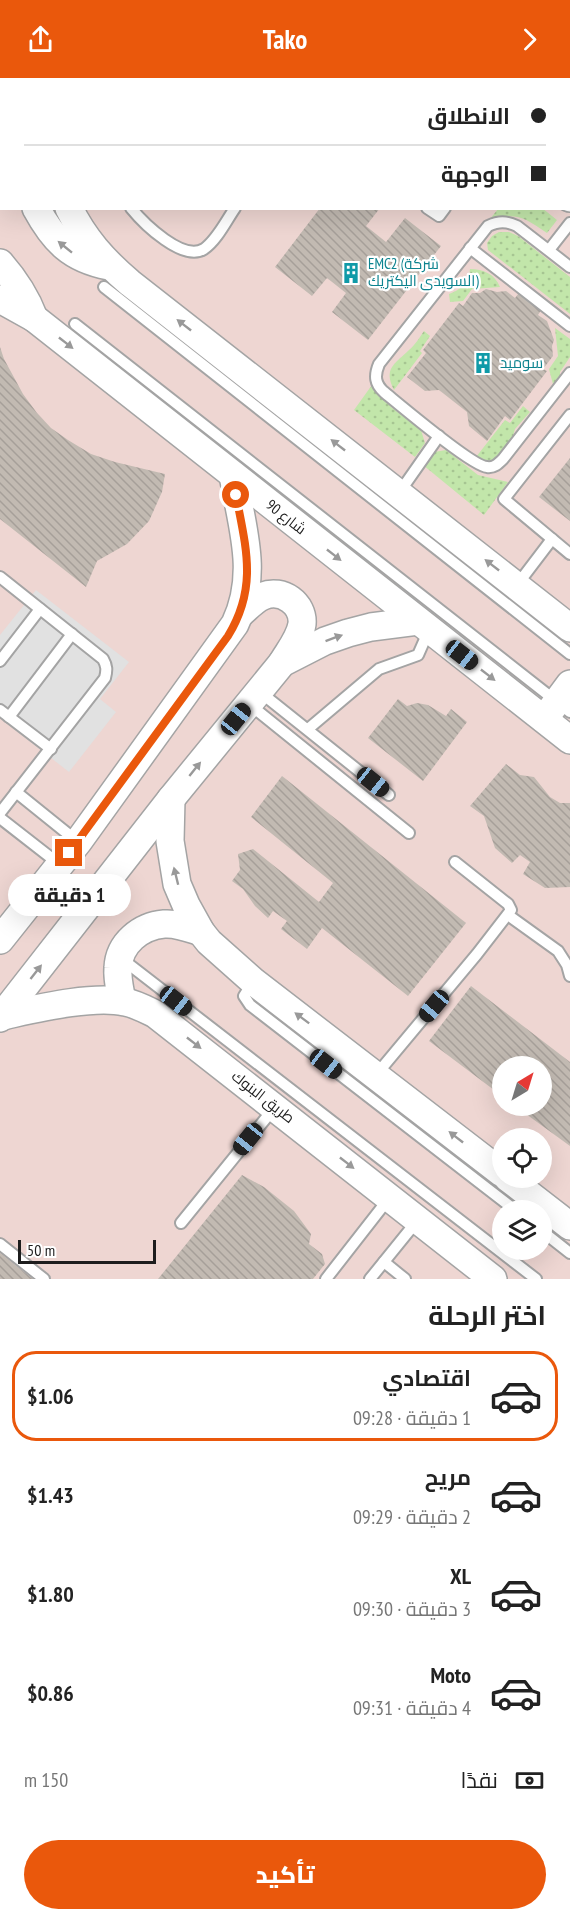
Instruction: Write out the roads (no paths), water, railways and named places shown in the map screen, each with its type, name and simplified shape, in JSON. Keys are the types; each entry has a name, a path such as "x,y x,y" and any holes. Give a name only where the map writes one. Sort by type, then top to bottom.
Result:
{"street":[{"path":"37,210 52,235 61,245 399,493 570,628"},
{"path":"70,210 93,247 107,277"},
{"path":"0,263 15,280 34,318"},
{"name":"شارع 90","path":"0,299 34,318 424,626 560,704 570,740"},
{"path":"0,940 78,842 228,636 241,613 249,570 233,475"},
{"path":"1,1017 171,798 282,663 302,626 301,614 296,604 276,593 265,595 241,613"},
{"path":"282,663 325,641 348,633 382,625 424,626"},
{"path":"171,798 172,863 177,884 201,932 226,959 254,982 492,1165"},
{"path":"122,1001 118,968 120,957 134,935 149,927 166,924 183,926 201,932"},
{"name":"طريق البنوك","path":"1,1017 88,1001 122,1001 155,1014 493,1279"},
{"path":"521,1188 570,1226"}],"lane":[{"path":"133,210 171,244 182,250 193,252 203,249 212,240 234,210"},
{"path":"430,210 439,216 444,210"},
{"path":"570,267 517,226 507,222 497,222 488,226 379,364 375,379 378,387 439,436 484,467 497,465 570,373"},
{"path":"549,250 570,223"},
{"path":"470,248 570,326"},
{"path":"107,277 570,654"},
{"path":"75,324 560,704"},
{"path":"570,415 504,499 570,554"},
{"path":"399,493 439,436"},
{"path":"517,585 552,539"},
{"path":"0,577 103,659 106,665 105,678 0,815 60,865"},
{"path":"0,661 40,609"},
{"path":"308,729 379,669 418,655 424,626"},
{"path":"51,748 4,713 72,634"},
{"path":"254,698 308,729 389,795"},
{"path":"254,698 409,832"},
{"path":"16,792 78,842"},
{"path":"376,1075 511,909 455,862"},
{"path":"508,915 558,951 567,965 570,976"},
{"path":"120,957 536,1279"},
{"path":"254,982 244,996 247,1003 502,1200"},
{"path":"180,1223 275,1106"},
{"path":"326,1279 390,1197"},
{"path":"370,1279 418,1219"},
{"path":"552,1239 570,1253"},
{"path":"0,1244 44,1279"},
{"path":"384,1262 405,1279"}],"place":[{"name":"EMC2 (شركة السويدى اليكتريك)","path":"351,273"},
{"name":"سوميد","path":"483,363"}]}
